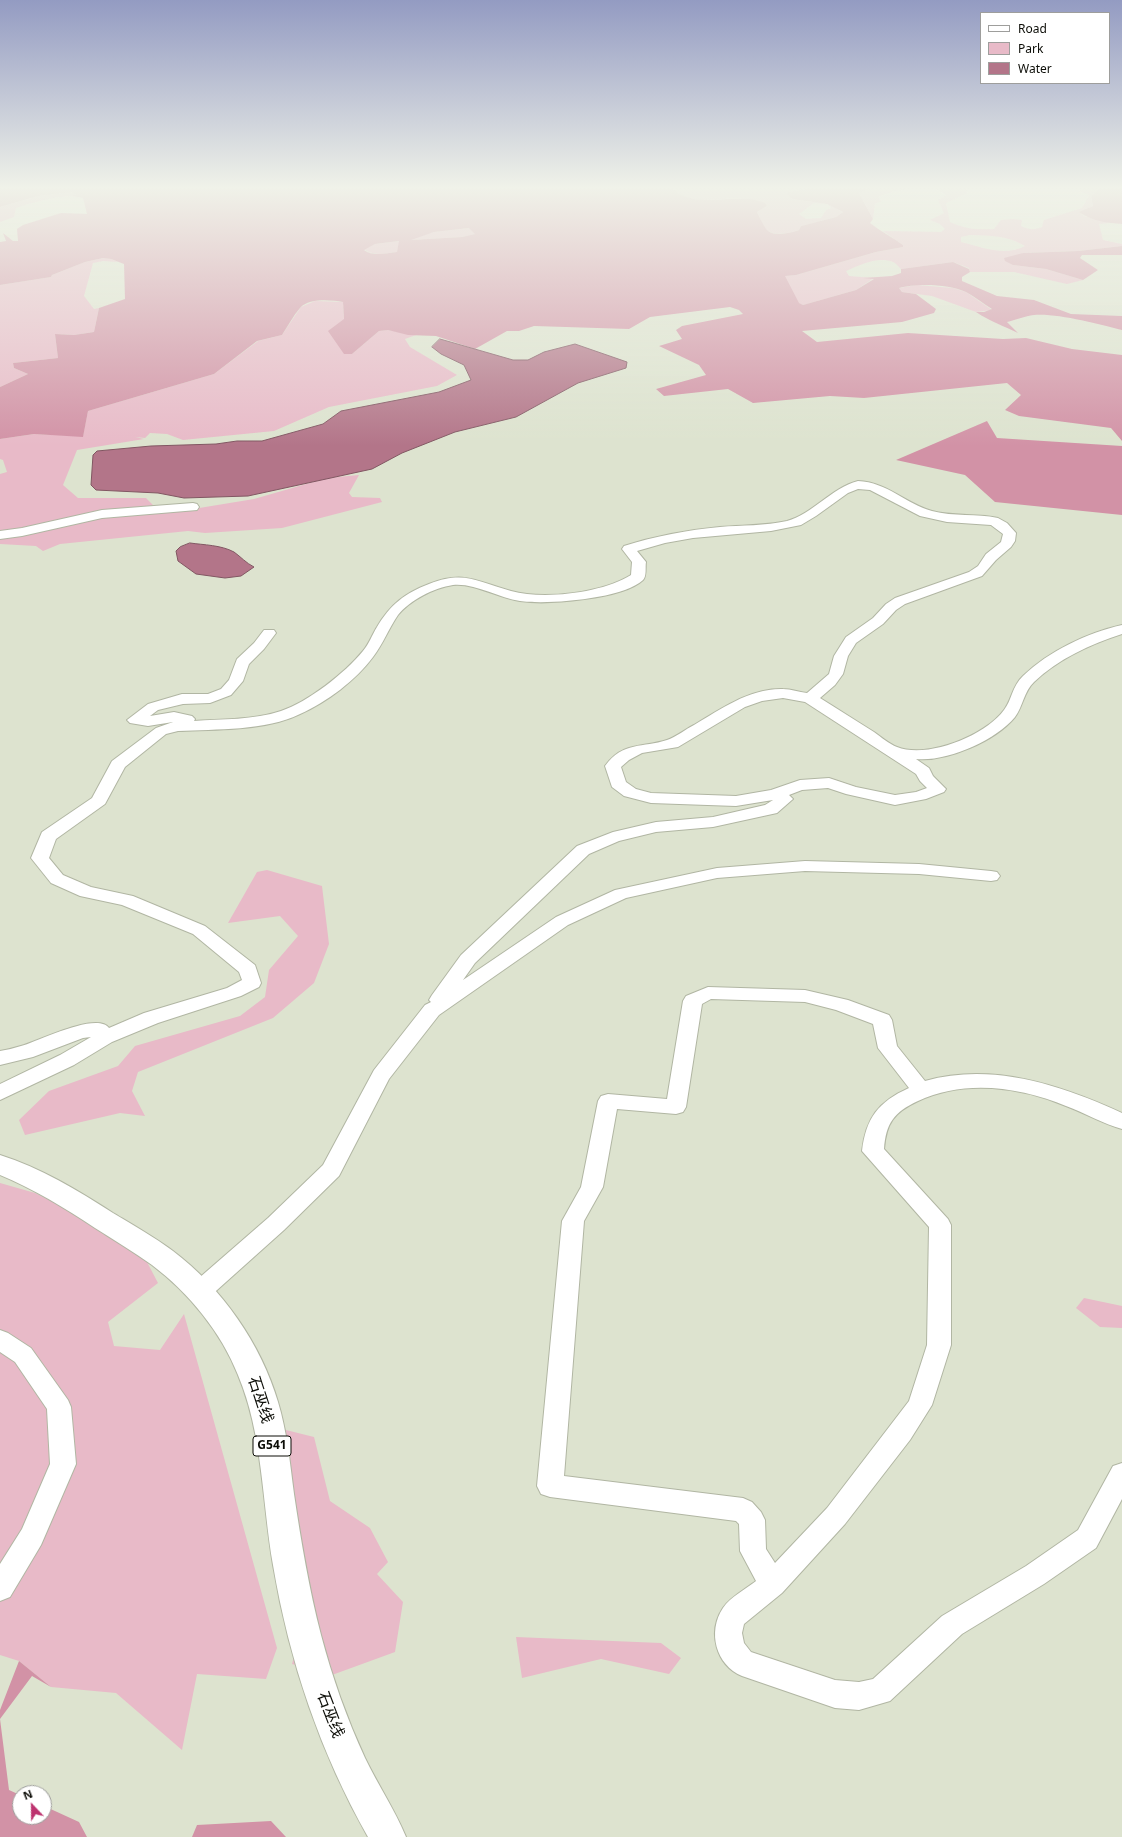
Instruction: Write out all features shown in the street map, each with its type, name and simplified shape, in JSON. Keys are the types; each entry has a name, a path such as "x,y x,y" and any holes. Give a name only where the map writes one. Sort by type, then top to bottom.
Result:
{"highway":[{"name":"石巫线","path":"0,1164 36,1179 169,1263 199,1292 224,1322 238,1345 260,1392 268,1418 296,1605 307,1650 339,1741 361,1788 388,1837"}],"street":[{"path":"0,1093 27,1078 86,1052 105,1037 151,1018 234,992 252,983 248,969 199,930 127,900 86,892 57,880 40,858 48,836 99,801 118,764 161,731 177,726 263,719 287,714 307,705 348,673 368,654 399,606 420,593 445,583 459,580 474,582 509,595 539,598 588,594 619,588 631,583 638,577 639,562 629,549 641,544 701,534 728,530 771,528 796,522 806,518 849,488 859,484 884,492 911,509 923,513 949,519 993,521 1010,533 1010,540 1006,546 991,557 982,570 974,575 918,594 891,607 878,620 851,640 841,656 836,674 830,682 810,698"},
{"path":"0,535 22,532 102,514 193,507"},
{"path":"893,752 924,755 949,750 977,739 998,725 1010,713 1019,693 1031,678 1069,650 1100,636 1122,629"},
{"path":"177,726 187,719 179,716 142,722 135,720 153,707 182,699 210,698 226,692 236,681 242,662 259,646 269,633"},
{"path":"783,693 810,698 923,771 926,778 938,789 920,796 895,800 852,791 829,784 800,785 775,794 736,801 651,798 630,793 618,784 613,766 623,757 638,749 672,744 740,704 759,697 783,693"},
{"path":"199,1292 276,1224 331,1170 381,1075 432,1010 468,959 583,850 613,837 656,827 713,822 771,809 785,799 775,794"},
{"path":"432,1010 562,921 621,894 717,873 805,866 919,869 991,876"},
{"path":"773,1584 753,1551 752,1520 743,1510 550,1486 573,1221 592,1187 608,1101 676,1107 693,1001 708,993 805,996 841,1005 882,1020 888,1048 921,1090"},
{"path":"0,1058 26,1052 81,1031 100,1030 105,1037"},
{"path":"1122,1122 1095,1108 1038,1090 983,1080 956,1081 921,1090 900,1102 883,1117 877,1127 872,1151 940,1225 939,1346 920,1405 901,1432 836,1516 773,1584 732,1618 729,1625 728,1641 736,1656 742,1662 835,1694 847,1696 870,1694 880,1691 952,1625 1036,1575 1087,1539 1122,1474"},
{"path":"0,1340 23,1355 59,1408 63,1464 32,1537 0,1588"}],"green space":[{"path":"52,275 90,275 84,296 94,309 99,308 94,332 74,335 55,334 58,358 13,363 14,368 28,374 0,387 0,285 51,277"},
{"path":"848,275 874,278 856,290 803,305 798,303 784,276"},
{"path":"1026,275 1065,275 1083,280 1067,284"},
{"path":"917,285 953,288 966,292 992,310 976,312 932,296 902,292 899,288"},
{"path":"315,301 343,302 344,319 352,354 379,331 388,330 416,335 405,339 410,347 457,375 437,386 329,407 274,431 183,440 167,434 150,433 145,438 135,437 144,439 77,450 63,485 78,498 146,498 155,507 181,511 254,499 327,478 359,475 349,493 352,497 380,498 382,502 282,528 205,533 188,531 60,544 43,551 36,546 0,544 0,474 7,472 3,460 0,459 0,439 34,434 83,436 88,411 214,374 258,341 282,335 301,307"},
{"path":"267,870 322,886 329,944 314,983 273,1018 138,1072 132,1091 145,1116 120,1113 25,1135 19,1120 49,1091 118,1066 135,1046 240,1016 265,997 269,970 298,936 280,916 228,923 257,872"},
{"path":"0,1183 35,1193 137,1243 158,1283 108,1322 114,1346 160,1350 184,1314 277,1648 266,1679 197,1674 182,1750 116,1693 51,1687 19,1661 0,1655"},
{"path":"1084,1298 1122,1306 1122,1328 1100,1327 1076,1308"},
{"path":"274,1427 314,1437 330,1501 370,1528 388,1562 377,1574 403,1602 395,1652 332,1675 292,1664 308,1607"},
{"path":"516,1637 661,1643 681,1658 669,1674 601,1659 522,1678"}],"shaded area":[{"path":"0,275 53,275 51,277 0,285"},
{"path":"124,275 797,275 785,276 799,303 803,305 856,290 874,279 863,278 896,275 966,275 962,277 962,281 997,296 1034,300 1071,314 1122,316 1122,330 1066,317 1034,315 1007,322 1018,333 991,321 976,312 984,312 992,309 966,292 951,287 914,285 899,288 902,292 916,294 936,309 934,313 902,322 802,331 817,342 908,333 1003,339 1026,338 1072,349 1122,355 1122,441 1111,428 1019,416 1005,410 1021,395 1007,383 864,398 830,396 753,403 728,389 664,396 656,389 706,375 699,365 659,346 682,339 676,330 682,326 743,314 739,310 730,307 650,317 629,329 534,326 519,331 507,331 475,349 436,336 408,335 388,330 379,331 352,354 344,354 328,331 344,319 343,302 326,300 314,301 304,305 295,314 282,335 257,341 214,374 88,411 83,437 34,434 0,439 0,387 28,374 14,368 13,363 58,358 55,334 74,335 94,332 99,308 125,299"},
{"path":"1065,275 1091,275 1083,280"},
{"path":"987,421 997,438 1122,446 1122,515 995,502 965,475 896,460"},
{"path":"19,1661 51,1687 32,1676 0,1719 0,1710"},
{"path":"0,1719 9,1790 12,1791 12,1825 52,1825 52,1810 79,1822 87,1837 0,1837"},
{"path":"271,1821 286,1837 192,1837 197,1825"}],"water":[{"path":"440,339 513,360 528,360 544,352 575,344 627,362 626,368 578,383 516,417 455,432 402,453 372,469 248,496 184,498 158,493 96,490 91,485 93,455 97,451 151,446 262,441 323,424 341,411 439,392 471,380 464,365 441,354 432,347"},
{"path":"190,543 224,548 234,552 254,567 241,576 225,578 196,574 178,561 176,551 180,547"}]}
